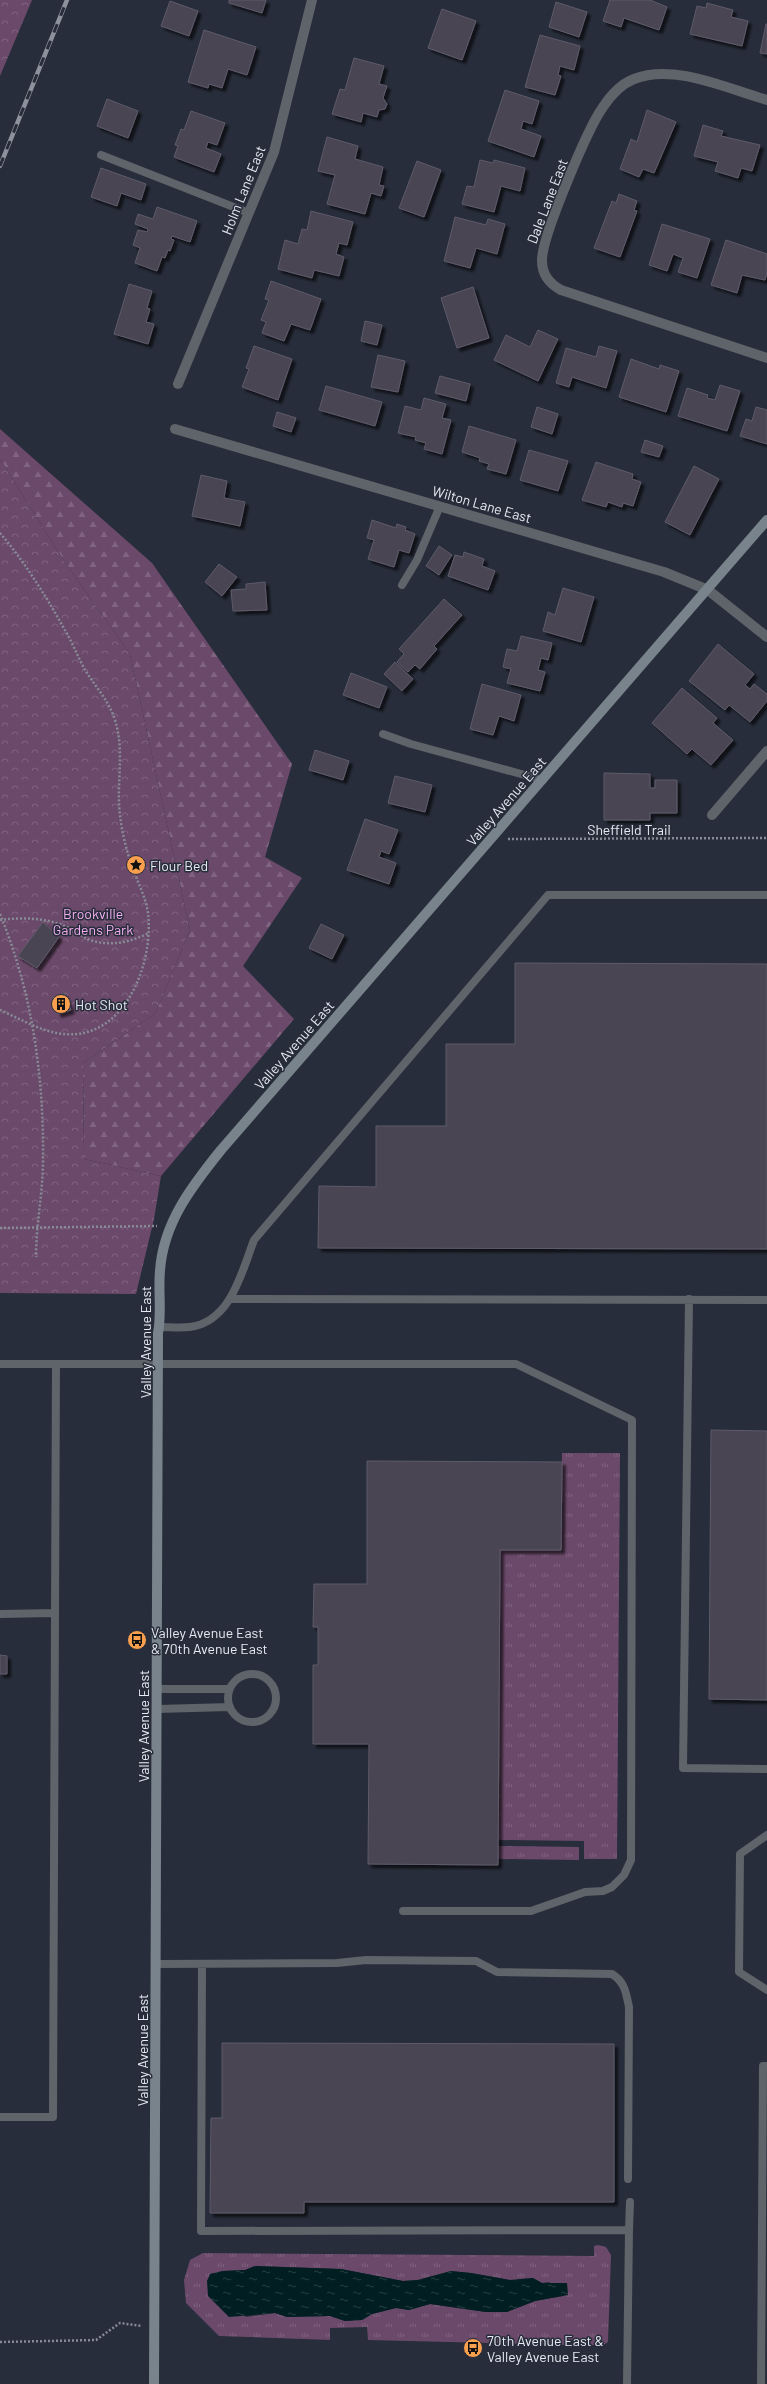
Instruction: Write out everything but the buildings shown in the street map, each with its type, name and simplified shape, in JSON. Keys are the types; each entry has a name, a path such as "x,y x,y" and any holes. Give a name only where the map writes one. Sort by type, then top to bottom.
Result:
{"main road":[{"name":"Valley Avenue East","path":"154,2384 158,1363 160,1327 160,1270 169,1229 176,1211 217,1155 708,590 767,520"}],"street":[{"name":"Holm Lane East","path":"178,384 274,152 282,124 300,43 312,0"},
{"name":"Dale Lane East","path":"767,100 672,74 644,76 620,87 597,117 556,210 544,243 542,256 546,276 561,290 767,358"},
{"name":"Wilton Lane East","path":"175,429 664,572 708,590 767,637"},
{"path":"712,815 767,751"}],"lane":[{"path":"101,155 249,213"},
{"path":"402,585 417,560 440,506"},
{"path":"383,734 543,780"},
{"path":"160,1327 192,1327 214,1318 231,1299 254,1240 548,895 767,895"},
{"path":"231,1299 767,1300"},
{"path":"689,1299 683,1768 767,1769"},
{"path":"0,1364 516,1364 632,1420 632,1860 618,1883 603,1891 585,1892 531,1911 403,1911"},
{"path":"0,2117 53,2117 56,1364"},
{"path":"0,1614 55,1613"},
{"path":"254,1674 268,1681 275,1694 273,1709 268,1715 254,1722 239,1719 230,1707 230,1689 239,1678 254,1674"},
{"path":"157,1689 230,1689"},
{"path":"157,1709 230,1707"},
{"path":"767,1835 740,1854 739,1964 739,1972 767,1990"},
{"path":"156,1964 337,1963 366,1960 476,1961 497,1972 612,1974 620,1978 625,1988 629,2006 628,2179"},
{"path":"202,1964 201,2231 630,2230"},
{"path":"762,2384 764,2257 763,2066 767,2066"},
{"path":"627,2384 630,2202"}],"path":[{"path":"0,533 52,609 116,721 120,766 120,815 132,868 148,910 150,932 145,959 138,981 123,1006 105,1024 86,1032 65,1034 51,1032 0,1010"},
{"name":"Sheffield Trail","path":"491,839 767,838"},
{"path":"0,914 16,957 32,1024 39,1065 43,1159 42,1191 37,1228 36,1257"},
{"path":"1,919 25,918 48,921 66,926 91,940 108,943 136,939 150,932"},
{"path":"0,1228 152,1225 169,1229"},
{"path":"0,2342 96,2340 120,2323 155,2326"}],"green space":[{"path":"0,0 32,0 0,76"},
{"path":"0,429 152,563 292,764 265,857 302,878 243,966 294,1019 161,1176 84,1159 83,1063 155,1014 190,930 130,654 66,564 0,459"},
{"name":"Brookville Gardens Park","path":"0,459 66,564 130,654 190,930 155,1014 83,1063 84,1159 161,1176 154,1219 136,1294 0,1293"},
{"path":"562,1453 620,1453 617,1859 584,1859 584,1841 498,1840 500,1550 561,1550"},
{"path":"498,1846 579,1847 579,1860 498,1859"},
{"path":"598,2245 606,2247 611,2255 608,2342 603,2345 584,2345 584,2339 566,2340 566,2345 368,2340 367,2327 330,2328 330,2340 219,2336 186,2303 184,2280 190,2260 203,2253 594,2256 594,2246","holes":["255,2266 341,2269 403,2281 418,2280 451,2271 510,2280 533,2278 542,2283 549,2282 563,2296 535,2301 507,2312 486,2312 430,2304 409,2310 396,2308 372,2314 362,2320 345,2321 330,2316 287,2317 275,2313 246,2317 210,2274 223,2271 245,2270"]}],"water":[{"path":"255,2266 341,2269 403,2281 418,2280 451,2271 510,2280 533,2278 542,2283 567,2283 568,2295 535,2301 507,2312 486,2312 430,2304 409,2310 396,2308 372,2314 362,2320 345,2321 330,2316 287,2317 275,2313 229,2317 208,2296 207,2281 210,2274 223,2271 245,2270"}],"railway":[{"path":"0,166 67,0"}],"place":[{"name":"Flour Bed","path":"136,865"},
{"name":"Hot Shot","path":"61,1004"},
{"name":"Valley Avenue East & 70th Avenue East","path":"137,1640"},
{"name":"70th Avenue East & Valley Avenue East","path":"473,2348"}]}
